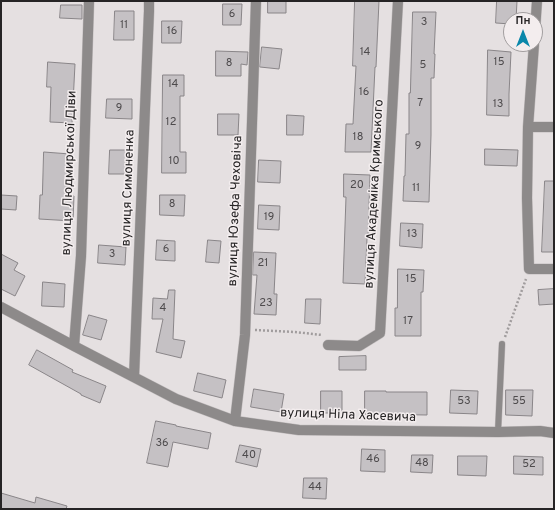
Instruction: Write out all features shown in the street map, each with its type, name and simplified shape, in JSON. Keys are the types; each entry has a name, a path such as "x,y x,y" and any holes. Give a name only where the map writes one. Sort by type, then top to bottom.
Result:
{"street":[{"name":"вулиця Людмирської Діви","path":"74,346 81,256 89,1"},
{"name":"вулиця Симоненка","path":"134,377 150,11 149,1"},
{"name":"вулиця Юзефа Чеховіча","path":"235,421 245,329 256,1"},
{"name":"вулиця Академіка Кримського","path":"328,345 359,346 380,333 398,1"},
{"path":"536,12 537,1"},
{"path":"533,52 528,127 527,198 529,269 554,270"},
{"path":"528,127 554,127"},
{"name":"вулиця Ніла Хасевича","path":"1,306 176,399 235,421 299,430 540,431 554,433"}],"lane":[{"path":"498,432 502,344"}],"path":[{"path":"502,344 529,269"},
{"path":"245,329 295,332 324,336 328,345"}],"building":[{"path":"268,1 286,1 286,13 268,13"},
{"path":"355,1 379,1 371,152 345,152 346,124 353,124 356,66 353,66"},
{"path":"497,1 517,1 516,12 503,12 503,23 496,23"},
{"path":"223,4 242,4 241,25 223,25"},
{"path":"61,5 82,5 82,19 60,18"},
{"path":"115,11 134,11 134,40 114,40"},
{"path":"413,12 436,12 434,78 431,78 429,202 403,201 406,134 409,134 409,93"},
{"path":"162,21 182,21 181,43 162,43"},
{"path":"262,47 282,49 279,69 260,67"},
{"path":"488,50 511,52 509,116 487,115"},
{"path":"216,51 248,52 247,65 241,64 241,76 216,76"},
{"path":"48,62 75,64 72,123 50,122 51,87 47,87"},
{"path":"163,75 184,75 184,96 180,96 180,152 186,152 186,173 162,173"},
{"path":"107,99 132,99 132,119 106,118"},
{"path":"218,114 239,114 238,135 218,135"},
{"path":"287,115 304,116 303,135 287,135"},
{"path":"485,149 518,150 517,166 485,165"},
{"path":"110,150 127,150 127,174 109,174"},
{"path":"44,152 70,154 68,196 74,196 73,221 39,219 40,195 42,195"},
{"path":"259,160 281,161 280,183 258,182"},
{"path":"344,174 370,175 365,284 343,283 346,197 344,197"},
{"path":"545,181 554,181 554,252 542,252"},
{"path":"1,195 17,196 16,210 1,209"},
{"path":"160,195 185,195 184,216 160,215"},
{"path":"259,205 280,206 279,230 258,229"},
{"path":"401,223 423,224 422,248 400,246"},
{"path":"157,240 175,241 175,261 156,260"},
{"path":"208,240 221,241 219,263 206,262"},
{"path":"99,245 126,247 125,265 98,263"},
{"path":"254,252 276,253 274,294 277,294 276,315 254,314 257,275 253,275"},
{"path":"1,254 18,263 14,270 25,276 15,296 1,289"},
{"path":"398,269 424,270 423,292 421,292 421,336 395,336 395,308 397,308"},
{"path":"43,282 65,284 64,307 42,306"},
{"path":"554,289 554,304 539,305 538,290"},
{"path":"169,290 175,290 173,339 185,341 181,358 156,352 163,319 152,319 153,298 167,299"},
{"path":"306,299 321,299 320,324 305,323"},
{"path":"89,315 107,320 101,340 83,335"},
{"path":"37,350 73,370 72,372 106,386 100,403 81,395 29,365"},
{"path":"366,356 366,370 339,370 339,357"},
{"path":"198,373 226,380 222,398 194,391"},
{"path":"254,389 284,394 281,412 251,407"},
{"path":"451,390 478,391 477,414 450,413"},
{"path":"506,390 533,390 532,416 506,415"},
{"path":"321,391 342,391 342,413 321,413"},
{"path":"365,391 427,392 427,415 365,414"},
{"path":"156,421 211,433 208,449 173,442 168,467 147,463"},
{"path":"240,445 261,449 257,467 236,462"},
{"path":"362,449 385,450 385,472 361,471"},
{"path":"412,455 433,455 432,473 411,472"},
{"path":"458,456 487,456 486,476 458,475"},
{"path":"514,456 543,457 543,475 514,474"},
{"path":"304,478 327,478 326,499 303,498"},
{"path":"1,493 35,503 36,497 67,506 66,509 1,509"}]}
